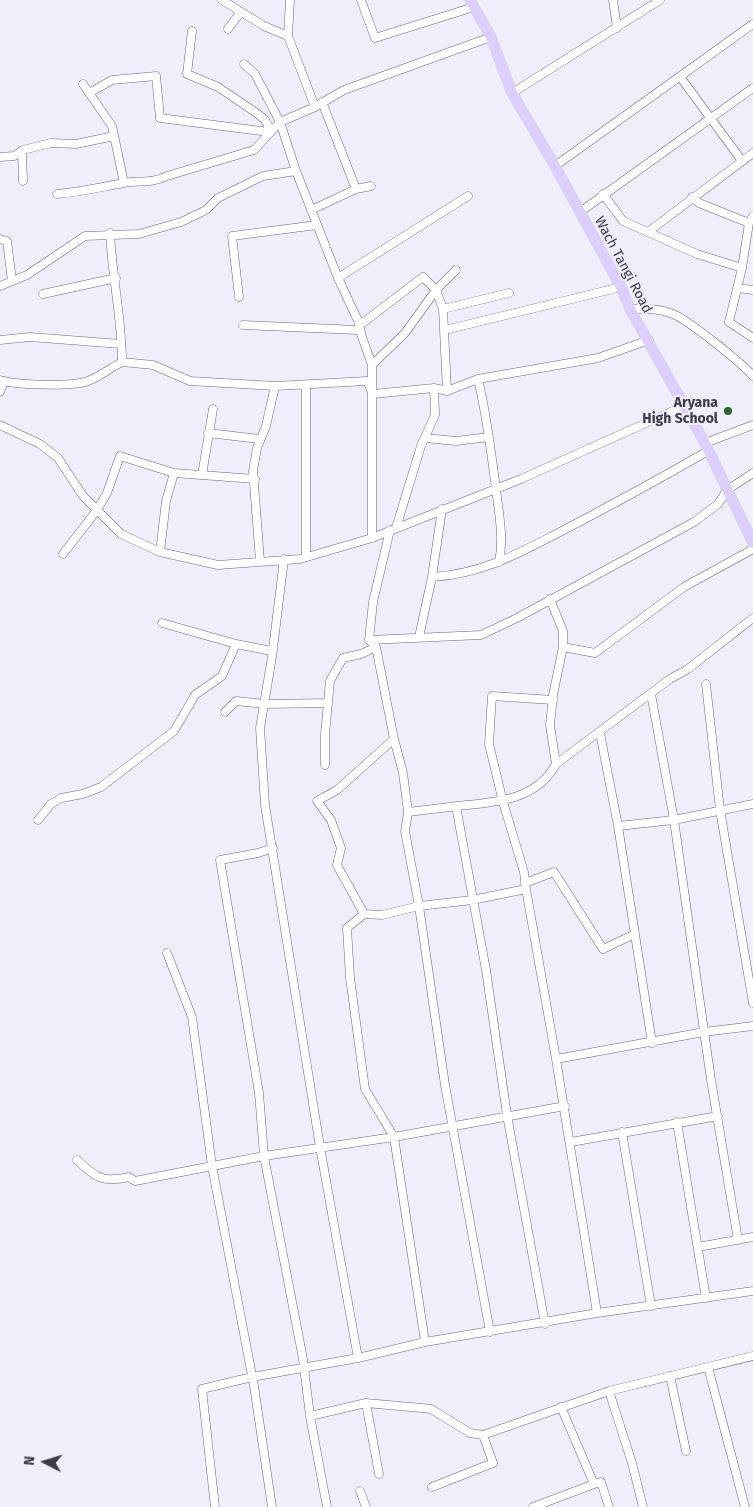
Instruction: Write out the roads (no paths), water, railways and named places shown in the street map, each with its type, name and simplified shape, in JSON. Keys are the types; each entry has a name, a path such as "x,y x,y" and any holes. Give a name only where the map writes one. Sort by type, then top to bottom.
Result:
{"main road":[{"name":"Wach Tangi Road","path":"472,4 490,37 512,93 555,166 621,287 630,309 707,447 753,543"}],"street":[{"path":"222,0 240,13 288,36"},
{"path":"290,0 288,36 356,189"},
{"path":"361,0 375,38 472,4"},
{"path":"613,0 617,28"},
{"path":"512,93 660,0"},
{"path":"228,29 240,13"},
{"path":"555,166 681,78 753,24"},
{"path":"192,32 188,74 218,87 258,114 265,120 270,132"},
{"path":"57,194 84,192 124,183 154,182 167,176 254,150 266,140 270,132 280,122 319,105 344,90 490,37"},
{"path":"244,64 255,74 280,122 311,210 338,278 360,325 361,334 372,365 372,538"},
{"path":"90,93 112,80 156,76 160,118 270,132"},
{"path":"681,78 742,161"},
{"path":"83,84 112,126 124,183"},
{"path":"580,212 753,88"},
{"path":"0,156 14,156 23,150 51,143 76,144 114,136"},
{"path":"22,152 23,182"},
{"path":"648,232 692,197 753,153"},
{"path":"0,286 27,275 85,236 139,234 181,222 206,210 218,198 263,176 296,171"},
{"path":"311,210 356,189 371,186"},
{"path":"603,194 622,221 697,254 742,268"},
{"path":"338,278 468,196"},
{"path":"692,197 699,203 751,219 750,245 742,268 729,322 753,338"},
{"path":"239,297 232,236 317,225"},
{"path":"110,234 111,256 116,278 122,362"},
{"path":"0,239 7,241 12,281"},
{"path":"372,365 405,333 436,290 456,270"},
{"path":"242,325 357,330 360,325 423,277 436,290 443,310 447,391"},
{"path":"43,294 116,278"},
{"path":"445,330 621,287"},
{"path":"738,288 753,290"},
{"path":"443,310 509,293"},
{"path":"630,309 652,309 673,314 753,374"},
{"path":"0,340 30,336 121,344"},
{"path":"373,394 434,388 447,391 478,379 598,358 649,340"},
{"path":"0,392 2,380 62,384 86,382 101,376 122,362 153,365 190,381 275,386 367,381 373,394"},
{"path":"478,379 486,413 496,489 502,548 500,562"},
{"path":"306,385 306,557"},
{"path":"260,562 253,471 259,439 266,426 275,386"},
{"path":"434,388 435,415 393,529 372,602 370,640 376,647 394,739 404,774 408,812 405,831 419,906 452,1125 490,1332"},
{"path":"0,425 40,444 58,458 83,496 121,534 160,552 218,565 306,557 372,538 496,489 684,406"},
{"path":"202,475 213,409"},
{"path":"432,577 458,576 500,562 602,511 707,447 753,425"},
{"path":"208,433 259,439"},
{"path":"425,438 456,442 489,437"},
{"path":"63,554 97,510 107,493 120,456 174,473 255,479"},
{"path":"160,552 166,502 174,473"},
{"path":"370,640 481,636 694,522 718,504 727,490 753,473"},
{"path":"419,637 432,577 442,509"},
{"path":"563,647 595,653 684,587 753,549"},
{"path":"284,559 265,704 260,728 265,805 320,1147 358,1358"},
{"path":"550,599 562,631 563,647 553,700 550,731 556,764"},
{"path":"408,812 503,802 533,790 551,774 556,764 670,679 688,669 753,618"},
{"path":"162,623 236,644 272,651"},
{"path":"38,820 51,804 61,798 83,794 101,786 174,731 194,695 222,676 236,644"},
{"path":"326,765 330,681 343,658 361,654 376,647"},
{"path":"706,684 720,810 753,1003"},
{"path":"651,694 674,820 704,1032 738,1240"},
{"path":"553,700 492,696 490,744 503,802 524,872 571,1142 597,1314"},
{"path":"225,712 236,701 265,704 328,703"},
{"path":"600,733 618,826 652,1043"},
{"path":"364,914 337,865 341,848 331,820 317,802 337,790 394,739"},
{"path":"618,826 674,820 753,804"},
{"path":"456,806 486,970 507,1115 545,1324"},
{"path":"273,848 258,853 220,860 259,1093 264,1156 304,1367 310,1416 327,1507"},
{"path":"425,1342 394,1137 364,1089 350,978 347,928 364,914 382,915 419,906 472,900 525,886 554,872 603,949 635,934"},
{"path":"167,953 192,1017 212,1166 252,1377 272,1507"},
{"path":"556,1059 704,1032 753,1026"},
{"path":"77,1160 95,1177 114,1181 129,1177 135,1181 264,1156 394,1137 565,1106"},
{"path":"571,1142 718,1116"},
{"path":"677,1122 706,1298"},
{"path":"622,1132 651,1306"},
{"path":"698,1247 753,1237"},
{"path":"215,1507 202,1389 252,1377 358,1358 425,1342 545,1324 597,1314 753,1292"},
{"path":"310,1416 366,1404 431,1409 470,1433 483,1435 609,1391 753,1356"},
{"path":"708,1367 744,1507"},
{"path":"670,1376 686,1451"},
{"path":"609,1391 632,1462 643,1507"},
{"path":"366,1404 378,1474"},
{"path":"561,1407 594,1484"},
{"path":"432,1487 493,1463 483,1435"},
{"path":"533,1507 602,1482 609,1507"},
{"path":"360,1491 366,1507"}],"place":[{"name":"Aryana High School","path":"728,411"}]}
